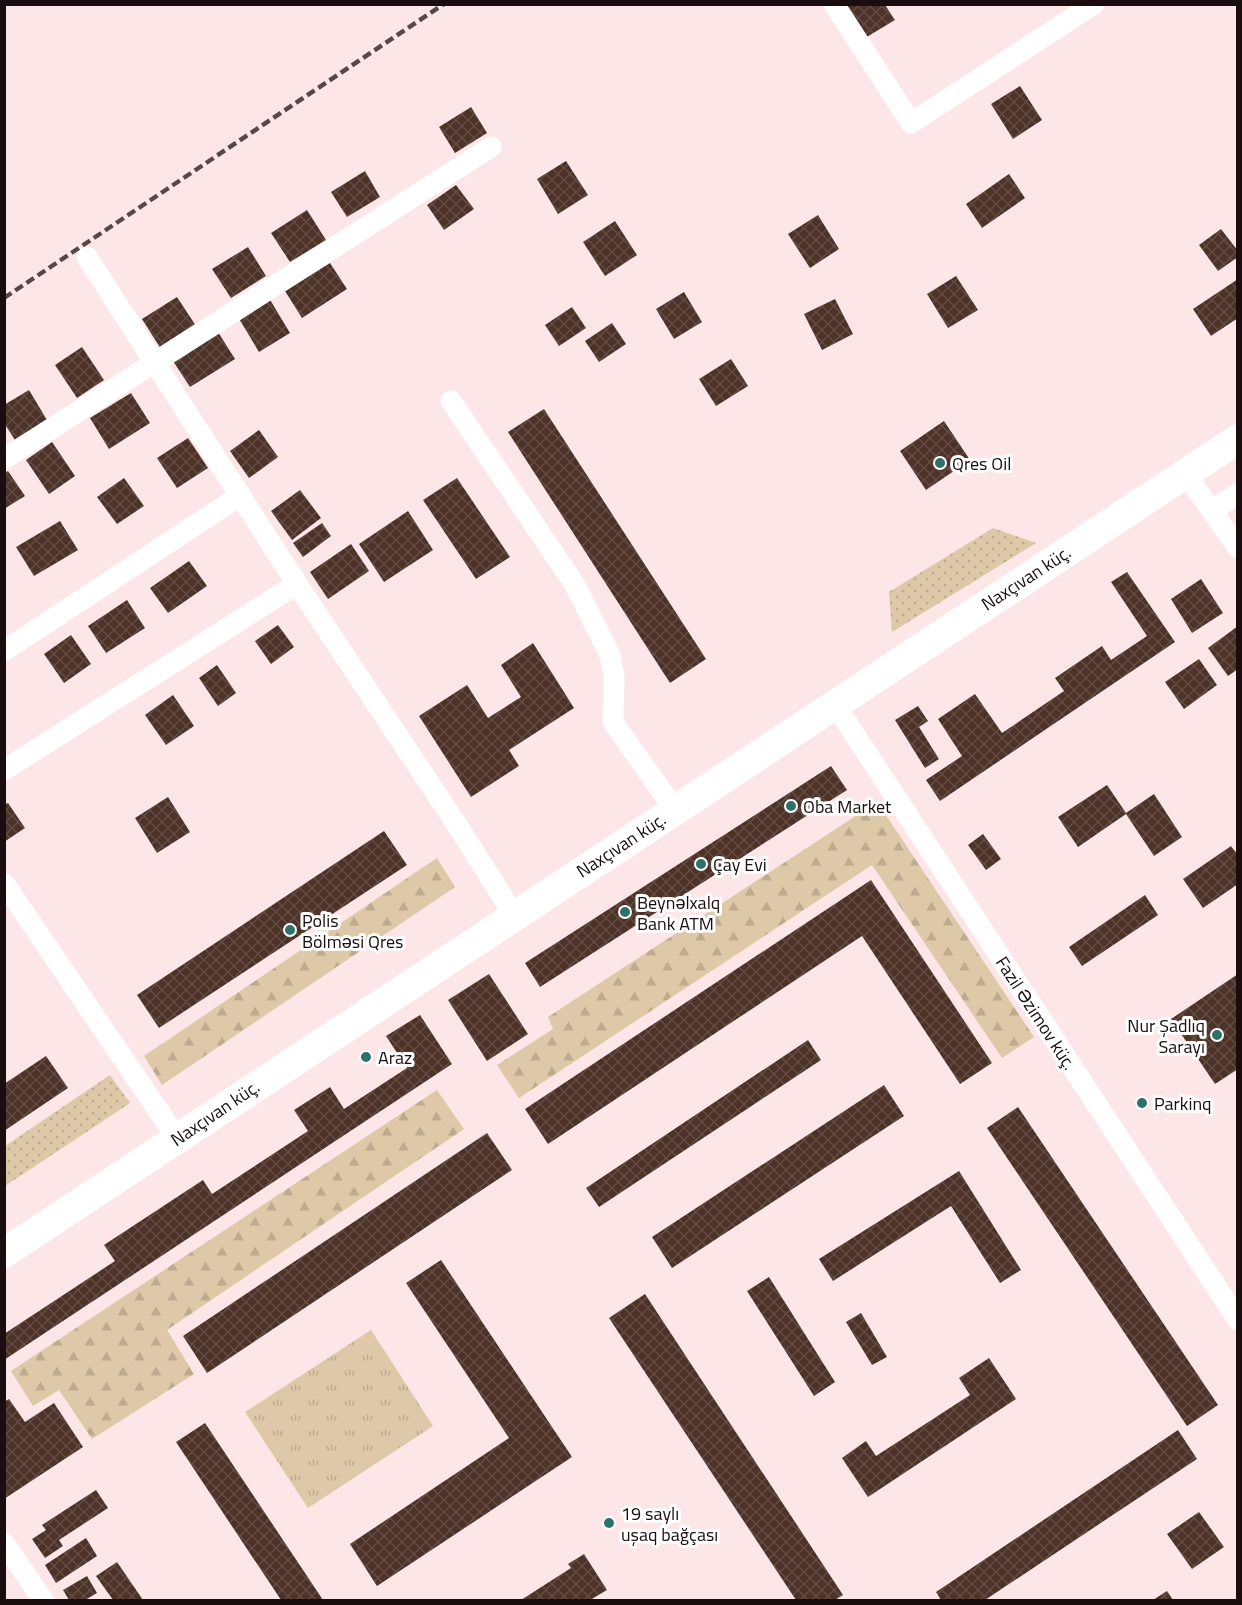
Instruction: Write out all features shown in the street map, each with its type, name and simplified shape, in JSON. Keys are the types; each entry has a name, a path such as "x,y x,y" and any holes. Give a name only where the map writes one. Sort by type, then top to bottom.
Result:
{"street":[{"path":"834,4 911,123 1094,4"},
{"path":"4,459 491,147"},
{"path":"87,256 297,584 514,915"},
{"path":"451,401 574,585 610,655 614,676 612,722 675,810"},
{"name":"Naxçıvan küç.","path":"4,1253 1238,439"},
{"path":"1185,473 1238,548"},
{"path":"1212,511 1238,493"},
{"path":"4,651 242,495"},
{"path":"4,770 297,584"},
{"name":"Fazil Əzimov küç.","path":"836,706 1238,1320"},
{"path":"4,883 177,1138"},
{"path":"4,1543 43,1600"}],"green space":[{"path":"993,528 1036,543 892,632 889,592"},
{"path":"877,802 1034,1037 1002,1058 872,865 519,1098 497,1065 553,1029 548,1017"},
{"path":"437,858 455,887 162,1085 144,1056"},
{"path":"110,1075 130,1103 5,1186 5,1146"},
{"path":"437,1090 464,1129 167,1330 194,1374 92,1439 59,1390 33,1406 11,1371"},
{"path":"371,1330 433,1426 308,1508 245,1412"}],"building":[{"path":"844,5 885,5 895,20 865,38"},
{"path":"1020,86 1042,120 1013,139 991,104"},
{"path":"471,107 487,133 455,153 439,127"},
{"path":"566,161 588,195 558,214 537,179"},
{"path":"365,171 380,197 347,217 331,192"},
{"path":"1009,174 1025,198 982,228 966,204"},
{"path":"456,185 474,209 444,230 427,205"},
{"path":"307,210 326,240 290,262 271,233"},
{"path":"818,215 839,249 810,268 788,234"},
{"path":"615,221 637,255 605,276 583,242"},
{"path":"1221,229 1238,251 1238,257 1218,271 1199,245"},
{"path":"248,247 266,276 231,298 212,269"},
{"path":"330,263 347,289 302,318 285,291"},
{"path":"956,276 978,310 948,328 927,294"},
{"path":"1238,279 1238,318 1211,336 1193,309"},
{"path":"684,292 702,322 674,339 656,309"},
{"path":"177,297 196,326 161,349 142,319"},
{"path":"269,298 290,333 259,352 238,317"},
{"path":"835,299 853,334 822,350 804,314"},
{"path":"572,307 586,328 559,346 545,325"},
{"path":"612,323 626,344 599,362 585,341"},
{"path":"218,332 235,359 190,387 173,361"},
{"path":"82,347 104,380 77,398 55,365"},
{"path":"731,359 748,386 716,406 699,379"},
{"path":"29,390 47,420 15,440 4,423 4,405"},
{"path":"131,393 150,423 109,449 90,418"},
{"path":"544,409 706,659 670,683 508,432"},
{"path":"944,421 970,460 926,490 900,451"},
{"path":"259,430 278,457 249,478 230,451"},
{"path":"188,438 208,468 177,488 157,458"},
{"path":"52,442 75,476 49,494 26,460"},
{"path":"8,471 25,496 4,509 4,473"},
{"path":"124,478 144,506 117,524 97,497"},
{"path":"457,478 510,557 476,579 423,500"},
{"path":"300,490 321,518 292,540 271,511"},
{"path":"408,511 433,550 384,582 359,544"},
{"path":"60,521 78,550 34,576 16,547"},
{"path":"322,523 331,536 303,557 293,543"},
{"path":"351,544 369,571 328,599 310,572"},
{"path":"189,561 207,586 168,613 150,588"},
{"path":"1127,572 1175,642 940,801 926,780 962,756 938,719 975,694 1002,733 1064,691 1055,678 1102,646 1111,660 1147,636 1111,582"},
{"path":"1201,579 1223,613 1192,633 1171,599"},
{"path":"127,600 145,628 106,653 88,626"},
{"path":"278,625 294,647 271,664 255,641"},
{"path":"1238,626 1238,669 1228,676 1208,648"},
{"path":"71,635 91,664 64,683 44,654"},
{"path":"533,643 574,708 509,750 519,766 471,797 419,716 467,685 488,718 521,697 501,665"},
{"path":"1199,659 1217,685 1184,709 1165,682"},
{"path":"217,665 236,693 218,706 199,678"},
{"path":"173,695 194,726 166,745 145,715"},
{"path":"918,706 928,721 919,727 939,759 925,768 895,720"},
{"path":"831,766 847,790 540,987 525,963"},
{"path":"1107,785 1126,813 1154,794 1182,837 1154,856 1126,814 1078,847 1058,817"},
{"path":"168,797 190,832 157,853 135,818"},
{"path":"8,803 25,828 4,842 4,805"},
{"path":"384,831 407,865 159,1028 137,995"},
{"path":"983,834 1001,859 986,870 968,845"},
{"path":"1231,846 1238,855 1238,884 1203,908 1183,879"},
{"path":"871,880 992,1063 960,1084 862,936 548,1144 525,1109"},
{"path":"1145,895 1158,915 1082,966 1069,947"},
{"path":"489,974 528,1034 487,1061 448,1000"},
{"path":"1238,974 1238,1069 1215,1084 1171,1019"},
{"path":"420,1015 452,1064 4,1360 4,1334 115,1261 104,1245 203,1180 212,1194 308,1131 294,1110 330,1087 344,1109 407,1068 386,1036"},
{"path":"808,1040 821,1060 599,1207 586,1188"},
{"path":"46,1056 68,1088 4,1131 4,1084"},
{"path":"884,1085 904,1116 672,1268 652,1237"},
{"path":"1018,1107 1218,1405 1187,1426 987,1128"},
{"path":"487,1133 512,1170 207,1373 183,1336"},
{"path":"959,1171 1021,1270 1000,1283 951,1206 833,1281 819,1259"},
{"path":"441,1260 572,1457 377,1586 350,1544 509,1438 406,1283"},
{"path":"769,1277 835,1382 814,1396 747,1291"},
{"path":"645,1294 843,1595 835,1600 796,1600 609,1318"},
{"path":"861,1313 887,1357 872,1365 846,1322"},
{"path":"989,1358 1016,1399 868,1497 842,1458 866,1441 876,1456 970,1395 959,1378"},
{"path":"9,1399 25,1422 54,1403 83,1447 4,1499 4,1402"},
{"path":"205,1423 323,1600 281,1600 176,1442"},
{"path":"1178,1430 1197,1459 985,1600 941,1600 936,1592"},
{"path":"96,1490 108,1508 59,1540 63,1546 45,1558 32,1539 46,1530 42,1525"},
{"path":"1199,1512 1224,1547 1192,1569 1167,1534"},
{"path":"86,1538 97,1556 56,1583 45,1565"},
{"path":"584,1554 607,1590 590,1600 521,1600 571,1568 568,1564"},
{"path":"117,1562 143,1600 113,1600 96,1576"},
{"path":"87,1576 97,1593 85,1600 69,1600 63,1590"},
{"path":"1167,1591 1173,1600 1153,1600"}],"railway":[{"path":"4,298 444,4"}],"place":[{"name":"Qres Oil","path":"940,463"},
{"name":"Oba Market","path":"791,806"},
{"name":"Çay Evi","path":"701,864"},
{"name":"Beynəlxalq Bank ATM","path":"625,912"},
{"name":"Polis Bölməsi Qres","path":"290,930"},
{"name":"Nur Şadlıq Sarayı","path":"1217,1035"},
{"name":"Araz","path":"366,1057"},
{"name":"Parkinq","path":"1142,1103"},
{"name":"19 saylı uşaq bağçası","path":"609,1523"}]}
